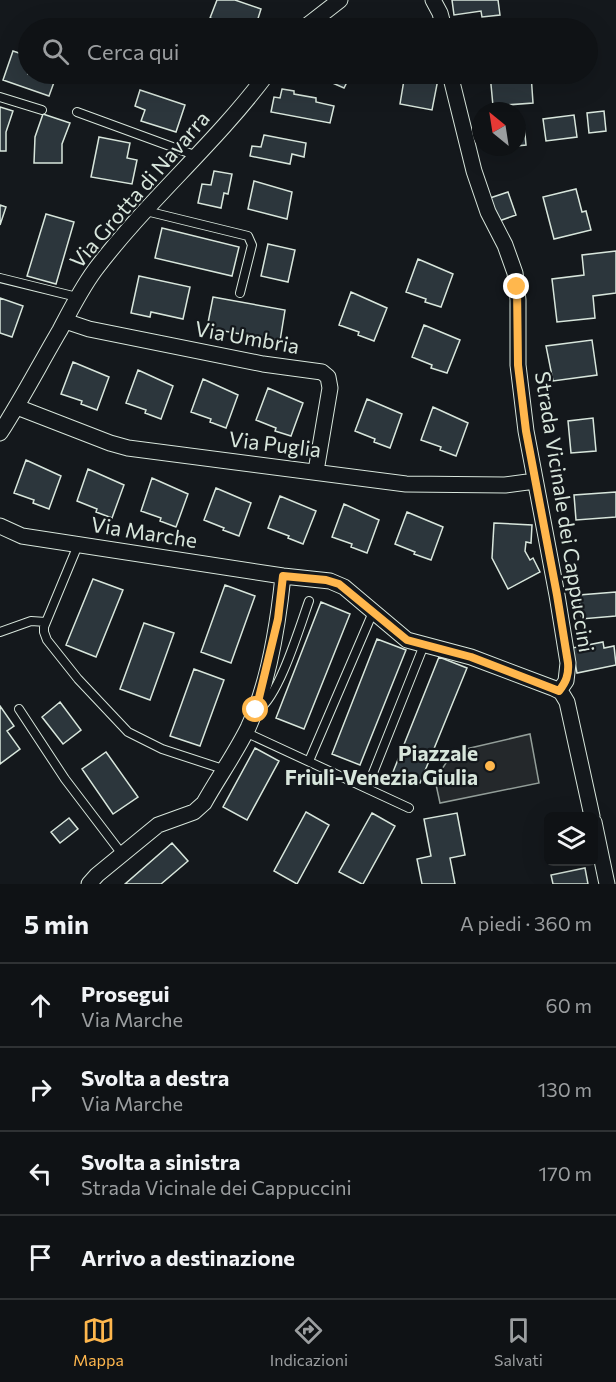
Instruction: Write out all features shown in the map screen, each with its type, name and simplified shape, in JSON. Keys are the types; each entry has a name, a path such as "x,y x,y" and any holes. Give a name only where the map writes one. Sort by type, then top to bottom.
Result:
{"street":[{"path":"317,18 340,0"},
{"path":"433,0 441,18"},
{"name":"Via Grotta di Navarra","path":"0,433 17,407 77,297 104,258 197,156 258,84"},
{"name":"Strada Vicinale dei Cappuccini","path":"452,84 474,171 486,208 505,245 514,273 518,300 518,365 526,431 568,663 568,676 559,691"},
{"name":"Via Umbria","path":"64,321 89,329 263,364 322,372 328,377 330,388 316,471"},
{"name":"Via Puglia","path":"17,407 119,446 412,484 505,485 535,481"},
{"name":"Via Marche","path":"0,526 22,536 336,582 404,638 471,657 559,691"},
{"path":"89,884 97,874 160,824 199,809 245,732 255,710 277,627 283,576"},
{"path":"559,691 567,703 591,812"},
{"path":"598,841 607,884"}],"lane":[{"path":"0,97 42,110"},
{"path":"77,112 197,156"},
{"path":"146,212 248,236 252,245 240,293"},
{"path":"0,278 77,297"},
{"path":"78,545 46,622 44,632 48,642 78,679 126,730 162,748 223,769"},
{"path":"255,710 265,704 279,679 309,601"},
{"path":"309,761 373,612"},
{"path":"0,632 35,620 46,622"},
{"path":"367,788 424,645"},
{"path":"19,709 65,779 122,854"},
{"path":"245,732 409,808"}],"shaded area":[{"name":"Piazzale Friuli-Venezia Giulia","path":"530,734 539,783 440,803 435,780 453,752"}],"building":[{"path":"217,0 235,0 261,9 258,18 210,18"},
{"path":"452,0 498,0 500,15 482,17 481,11 454,15"},
{"path":"13,51 18,53 18,84 53,84 49,96 3,80"},
{"path":"403,84 437,84 432,110 400,104"},
{"path":"491,84 532,84 533,103 493,102"},
{"path":"282,89 316,98 316,102 334,106 330,123 271,112 274,97 280,98"},
{"path":"140,90 185,105 176,132 141,121 145,110 135,106"},
{"path":"0,107 13,111 6,132 6,151 0,151"},
{"path":"604,111 606,131 589,133 587,113"},
{"path":"43,114 70,123 62,144 62,163 34,163 35,137"},
{"path":"574,115 577,137 546,141 543,119"},
{"path":"264,135 306,143 304,157 292,154 290,164 250,156 252,146 261,147"},
{"path":"99,137 130,143 127,158 137,160 132,184 91,177"},
{"path":"214,171 232,174 228,194 224,193 221,208 198,203 202,184 211,185"},
{"path":"254,181 292,192 287,219 248,209"},
{"path":"576,189 582,212 586,211 591,230 554,239 543,197"},
{"path":"508,192 516,215 499,221 490,198"},
{"path":"0,205 6,207 0,225"},
{"path":"46,214 74,222 56,284 27,276"},
{"path":"162,228 239,247 232,276 155,258"},
{"path":"268,244 295,250 288,282 261,276"},
{"path":"616,251 616,293 593,296 595,318 557,322 552,279 584,275 582,255"},
{"path":"418,259 453,274 441,307 406,292"},
{"path":"139,276 190,287 183,319 151,312 150,317 131,313"},
{"path":"351,292 387,308 374,341 358,335 359,332 339,325"},
{"path":"213,297 285,310 280,341 207,328"},
{"path":"0,298 23,306 12,337 0,333"},
{"path":"424,325 460,340 447,373 431,368 432,365 412,357"},
{"path":"592,340 597,375 553,381 546,346"},
{"path":"73,362 109,377 97,410 81,404 82,401 61,394"},
{"path":"138,370 173,386 161,419 145,413 146,410 126,403"},
{"path":"203,379 238,395 226,428 210,422 211,419 191,412"},
{"path":"268,388 303,403 291,436 275,431 276,428 256,420"},
{"path":"367,399 402,414 390,448 355,431"},
{"path":"433,407 468,423 456,456 440,450 441,447 421,440"},
{"path":"593,418 596,451 571,453 568,421"},
{"path":"26,460 61,476 49,509 33,503 34,500 14,493"},
{"path":"88,469 124,485 112,518 77,501"},
{"path":"152,478 188,494 176,527 160,521 161,518 141,511"},
{"path":"216,488 251,503 239,536 204,520"},
{"path":"616,492 616,517 576,520 574,495"},
{"path":"280,496 316,511 303,544 268,528"},
{"path":"344,504 379,520 367,553 351,547 352,544 332,537"},
{"path":"407,512 443,527 431,560 395,544"},
{"path":"494,523 532,525 531,543 526,542 525,551 530,560 533,558 540,572 508,589 492,558"},
{"path":"93,579 123,590 96,657 66,645"},
{"path":"225,585 255,596 231,663 201,652"},
{"path":"616,592 616,616 581,619 579,595"},
{"path":"321,602 350,614 304,729 276,718"},
{"path":"144,623 174,633 150,700 120,689"},
{"path":"377,639 406,650 360,765 332,754"},
{"path":"603,642 604,648 614,646 616,665 577,673 572,648"},
{"path":"439,657 467,668 420,783 393,772"},
{"path":"194,669 224,680 200,746 170,736"},
{"path":"60,702 81,730 63,744 42,717"},
{"path":"0,706 14,726 7,731 20,749 0,764"},
{"path":"255,748 279,761 247,820 223,807"},
{"path":"106,752 138,797 113,814 82,769"},
{"path":"306,812 329,825 297,884 274,871"},
{"path":"372,813 395,826 362,884 339,872"},
{"path":"457,813 465,855 450,858 455,884 422,884 417,859 431,856 424,819"},
{"path":"69,818 78,829 60,843 51,832"},
{"path":"172,843 188,861 161,884 125,884"},
{"path":"585,868 588,884 553,884 551,875"}],"place":[{"name":"Piazzale Friuli-Venezia Giulia","path":"490,766"}],"route":[{"path":"256,710 278,619 283,576 326,580 339,584 407,640 471,657 559,691 565,683 568,663 526,431 518,365 517,287"}]}
